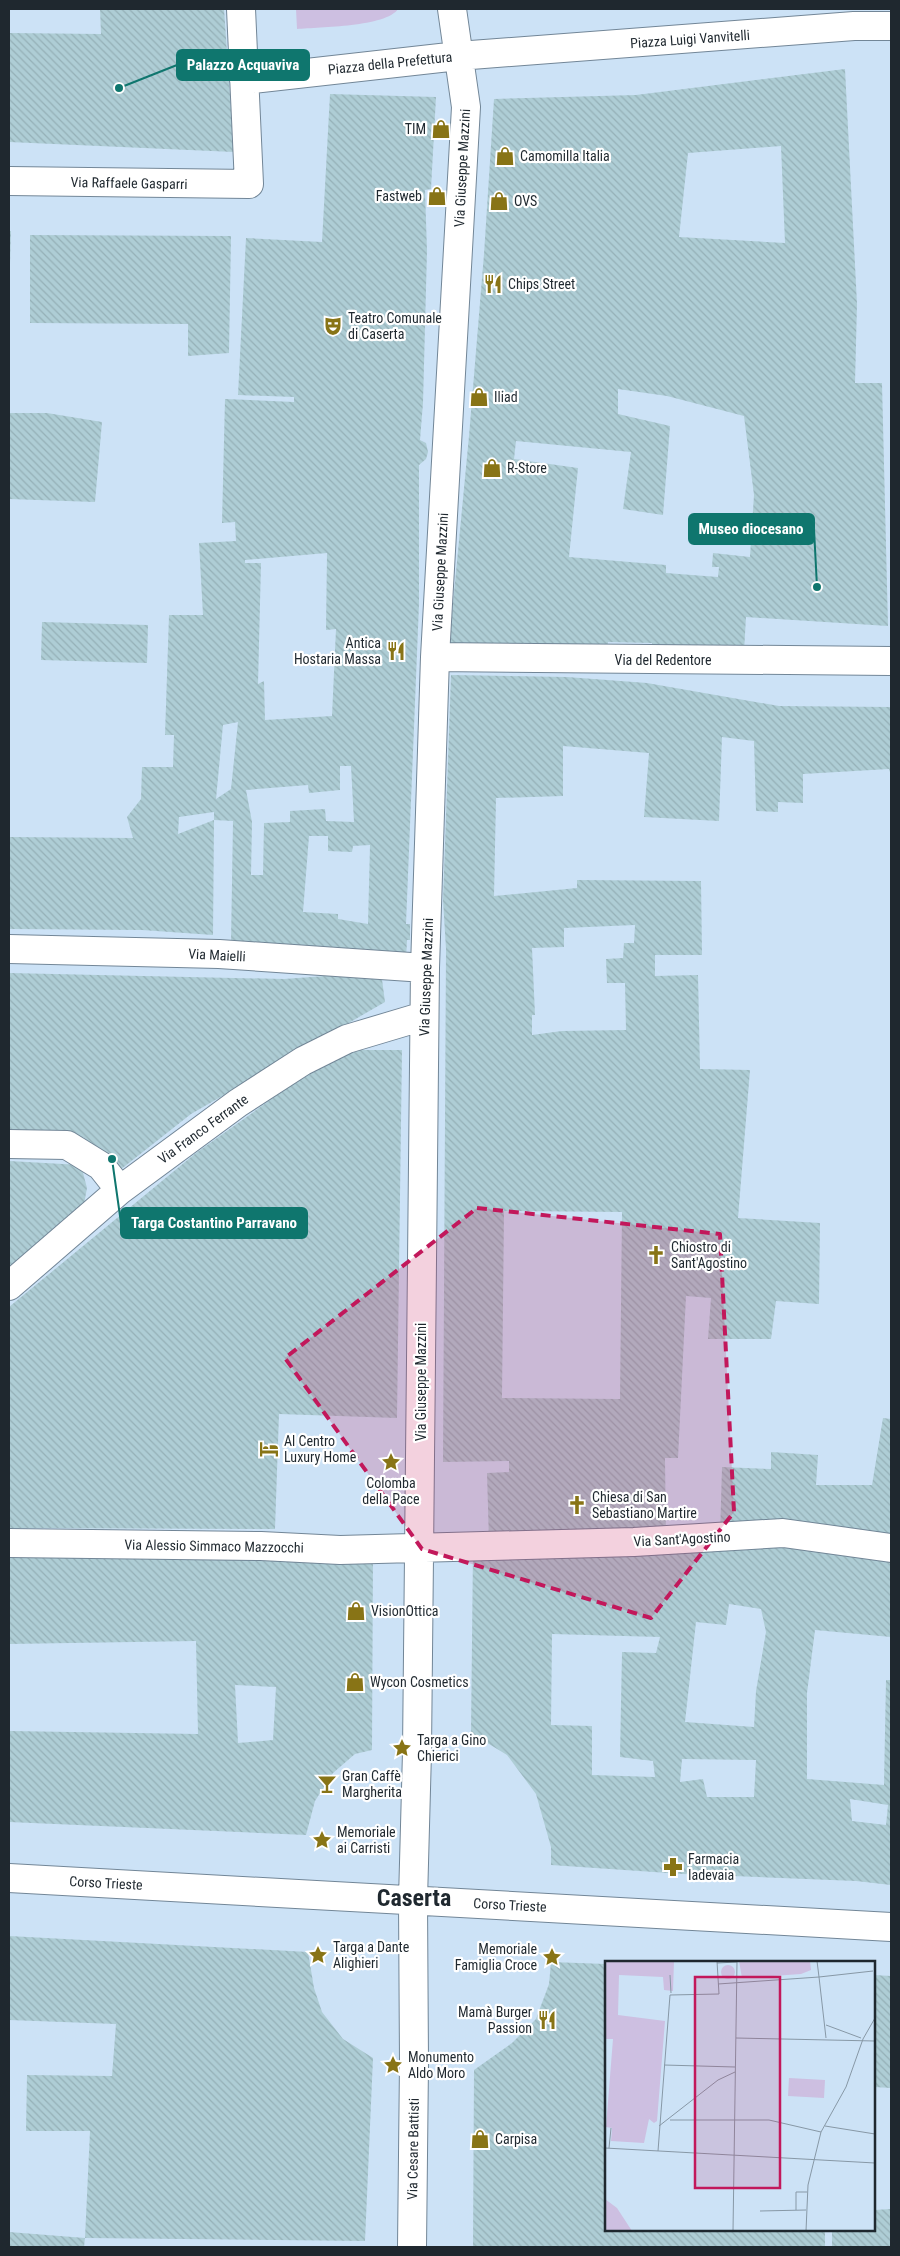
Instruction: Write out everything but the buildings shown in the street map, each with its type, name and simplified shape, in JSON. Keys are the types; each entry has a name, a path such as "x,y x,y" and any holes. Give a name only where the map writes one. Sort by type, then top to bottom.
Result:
{"street":[{"path":"241,9 244,80"},
{"path":"452,9 458,56"},
{"name":"Piazza Luigi Vanvitelli","path":"489,54 854,26 891,26"},
{"name":"Piazza della Prefettura","path":"244,80 489,54"},
{"name":"Via Giuseppe Mazzini","path":"413,1900 425,968 435,658 466,107 458,56"},
{"name":"Via Raffaele Gasparri","path":"9,181 249,184 244,80"},
{"name":"Via del Redentore","path":"435,658 891,661"},
{"name":"Via Maielli","path":"9,949 219,954 425,968"},
{"name":"Via Franco Ferrante","path":"9,1286 120,1190 238,1103 303,1061 348,1039 424,1016"},
{"path":"9,1144 67,1145 101,1166 120,1190"},
{"name":"Via Sant'Agostino","path":"473,1547 634,1542 782,1533 891,1548"},
{"name":"Via Alessio Simmaco Mazzocchi","path":"9,1543 261,1546 340,1550 473,1547"},
{"name":"Corso Trieste","path":"9,1878 891,1927"},
{"name":"Via Cesare Battisti","path":"412,2247 413,1900"}],"highlighted area":[{"path":"477,1208 720,1234 734,1512 651,1618 422,1549 285,1358"}],"shaded area":[{"path":"296,9 398,9 391,15 367,23 297,29"}],"place":[{"name":"Palazzo Acquaviva","path":"119,88"},
{"name":"TIM","path":"441,129"},
{"name":"Camomilla Italia","path":"505,156"},
{"name":"Fastweb","path":"437,196"},
{"name":"OVS","path":"499,201"},
{"name":"Chips Street","path":"493,284"},
{"name":"Teatro Comunale di Caserta","path":"333,326"},
{"name":"Iliad","path":"479,397"},
{"name":"R-Store","path":"492,468"},
{"name":"Museo diocesano","path":"817,587"},
{"name":"Antica Hostaria Massa","path":"396,651"},
{"name":"Targa Costantino Parravano","path":"112,1159"},
{"name":"Chiostro di Sant'Agostino","path":"656,1255"},
{"name":"Al Centro Luxury Home","path":"269,1449"},
{"name":"Colomba della Pace","path":"391,1462"},
{"name":"Chiesa di San Sebastiano Martire","path":"577,1505"},
{"name":"VisionOttica","path":"356,1611"},
{"name":"Wycon Cosmetics","path":"355,1682"},
{"name":"Targa a Gino Chierici","path":"402,1748"},
{"name":"Gran Caffè Margherita","path":"327,1784"},
{"name":"Memoriale ai Carristi","path":"322,1840"},
{"name":"Farmacia Iadevaia","path":"673,1867"},
{"name":"Targa a Dante Alighieri","path":"318,1955"},
{"name":"Memoriale Famiglia Croce","path":"552,1957"},
{"name":"Mamà Burger Passion","path":"547,2020"},
{"name":"Monumento Aldo Moro","path":"393,2065"},
{"name":"Carpisa","path":"480,2139"}],"district":[{"name":"Caserta","path":"414,1898"}]}
